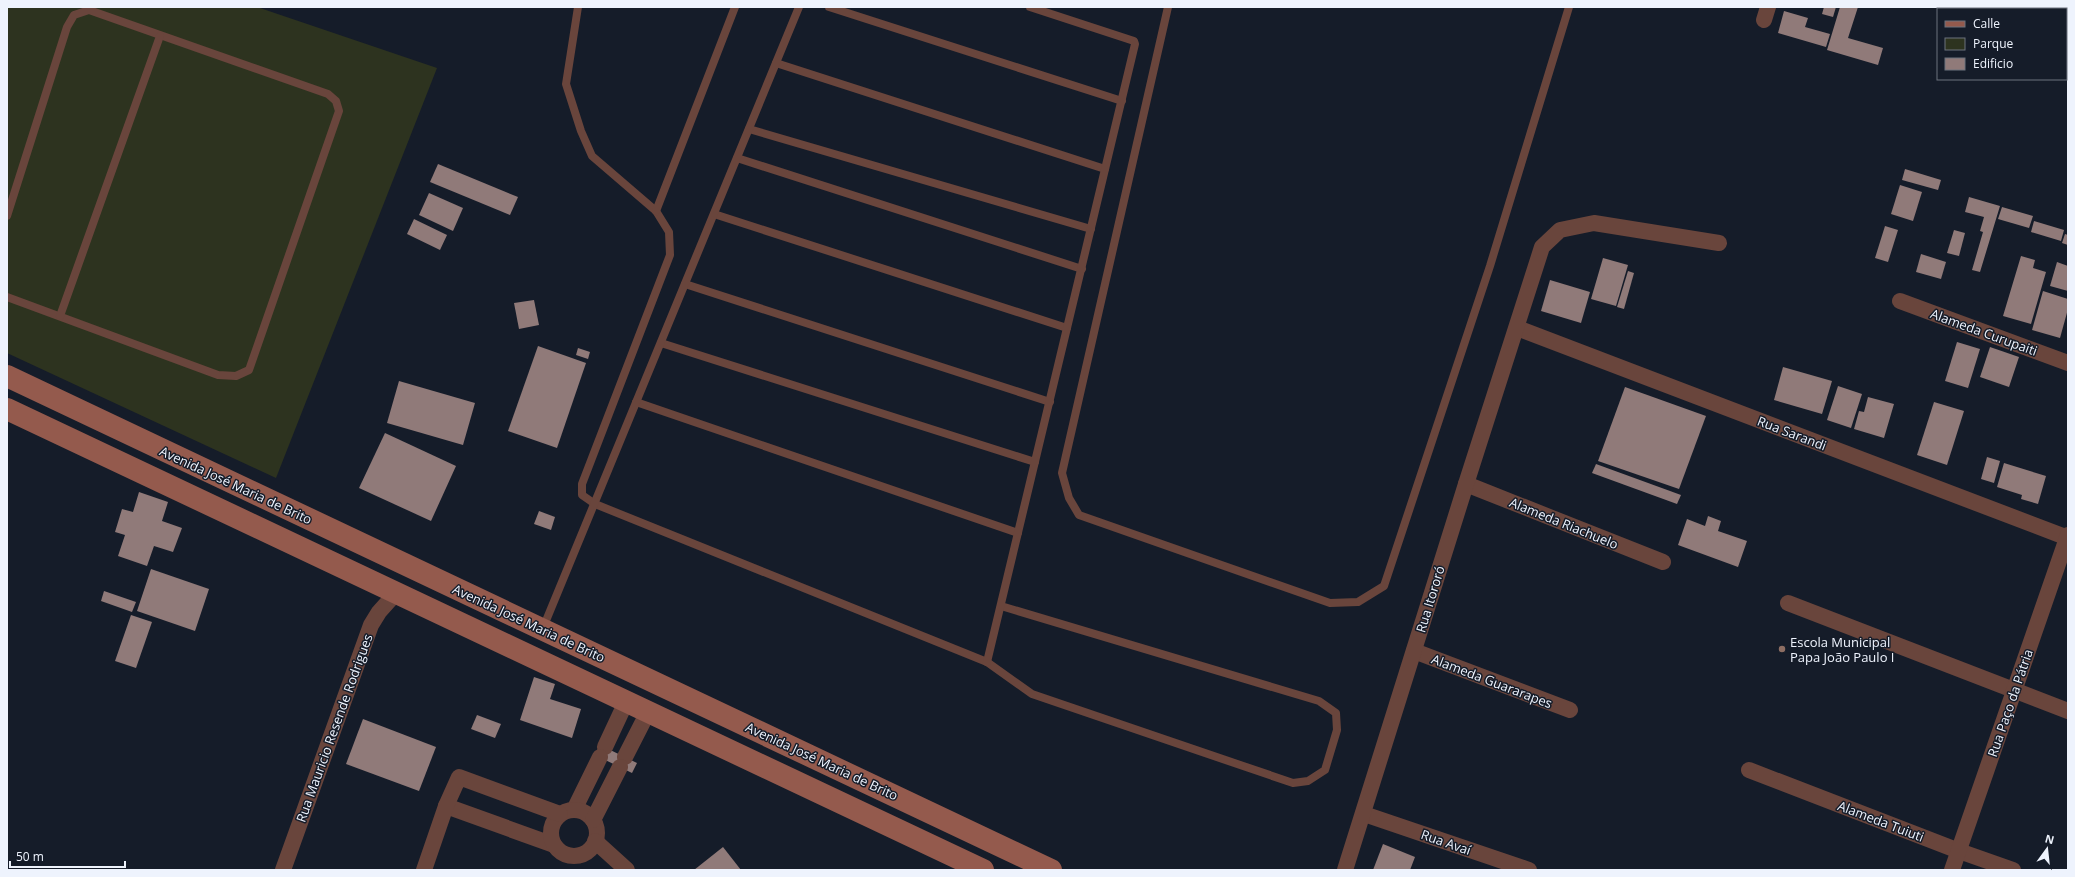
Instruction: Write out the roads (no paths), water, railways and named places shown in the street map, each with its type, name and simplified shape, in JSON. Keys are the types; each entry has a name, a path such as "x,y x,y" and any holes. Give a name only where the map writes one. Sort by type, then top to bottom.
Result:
{"main road":[{"name":"Avenida José Maria de Brito","path":"7,376 461,592 960,825 1051,870"},
{"path":"7,409 648,712 945,862 976,868 987,839"},
{"path":"945,862 960,825"}],"street":[{"path":"2049,7 2056,8"},
{"name":"Rua Itororó","path":"1345,870 1364,814 1466,484 1542,247 1560,230 1594,223 1719,243"},
{"name":"Alameda Curupaiti","path":"1900,301 2068,363"},
{"name":"Rua Sarandi","path":"1517,328 2068,537"},
{"name":"Alameda Riachuelo","path":"1466,484 1664,562"},
{"name":"Rua Paço da Pátria","path":"1952,870 2068,537"},
{"name":"Rua Mauricio Resende Rodrigues","path":"283,870 371,625 379,612 396,593"},
{"path":"1788,603 2068,711"},
{"name":"Alameda Guararapes","path":"1414,651 1570,710"},
{"path":"554,845 551,838 552,825 567,812 601,756 626,702"},
{"path":"593,820 648,712"},
{"path":"601,756 620,766"},
{"name":"Alameda Tuiuti","path":"1750,770 1958,851 2014,870"},
{"path":"424,870 446,806 459,777 567,812 581,811 593,820 596,826 595,841 586,852 572,855 565,854 554,845 446,806"},
{"name":"Rua Avaí","path":"1364,814 1528,870"},
{"path":"595,841 627,870"}],"lane":[{"path":"578,7 566,84 581,131 592,156 656,211 668,232 670,255 582,484 582,495 595,504 987,662 1032,694 1293,783 1308,781 1324,770 1337,730 1336,714 1319,700 1001,606"},
{"path":"656,211 735,7"},
{"path":"543,629 799,7"},
{"path":"829,7 1122,101"},
{"path":"987,662 1135,44 1134,41 1030,7"},
{"path":"1168,7 1062,473 1069,498 1079,515 1330,603 1358,602 1384,586 1494,251 1569,7"},
{"path":"7,216 67,27 74,15 89,10 328,94 336,101 339,111 249,370 236,376 218,375 7,297"},
{"path":"60,316 160,36"},
{"path":"776,63 1105,169"},
{"path":"749,129 1091,229"},
{"path":"737,158 1082,269"},
{"path":"714,214 1067,328"},
{"path":"685,284 1050,402"},
{"path":"661,342 1035,462"},
{"path":"636,402 1018,534"}],"place":[{"name":"Escola Municipal Papa João Paulo I","path":"1782,649"}]}
